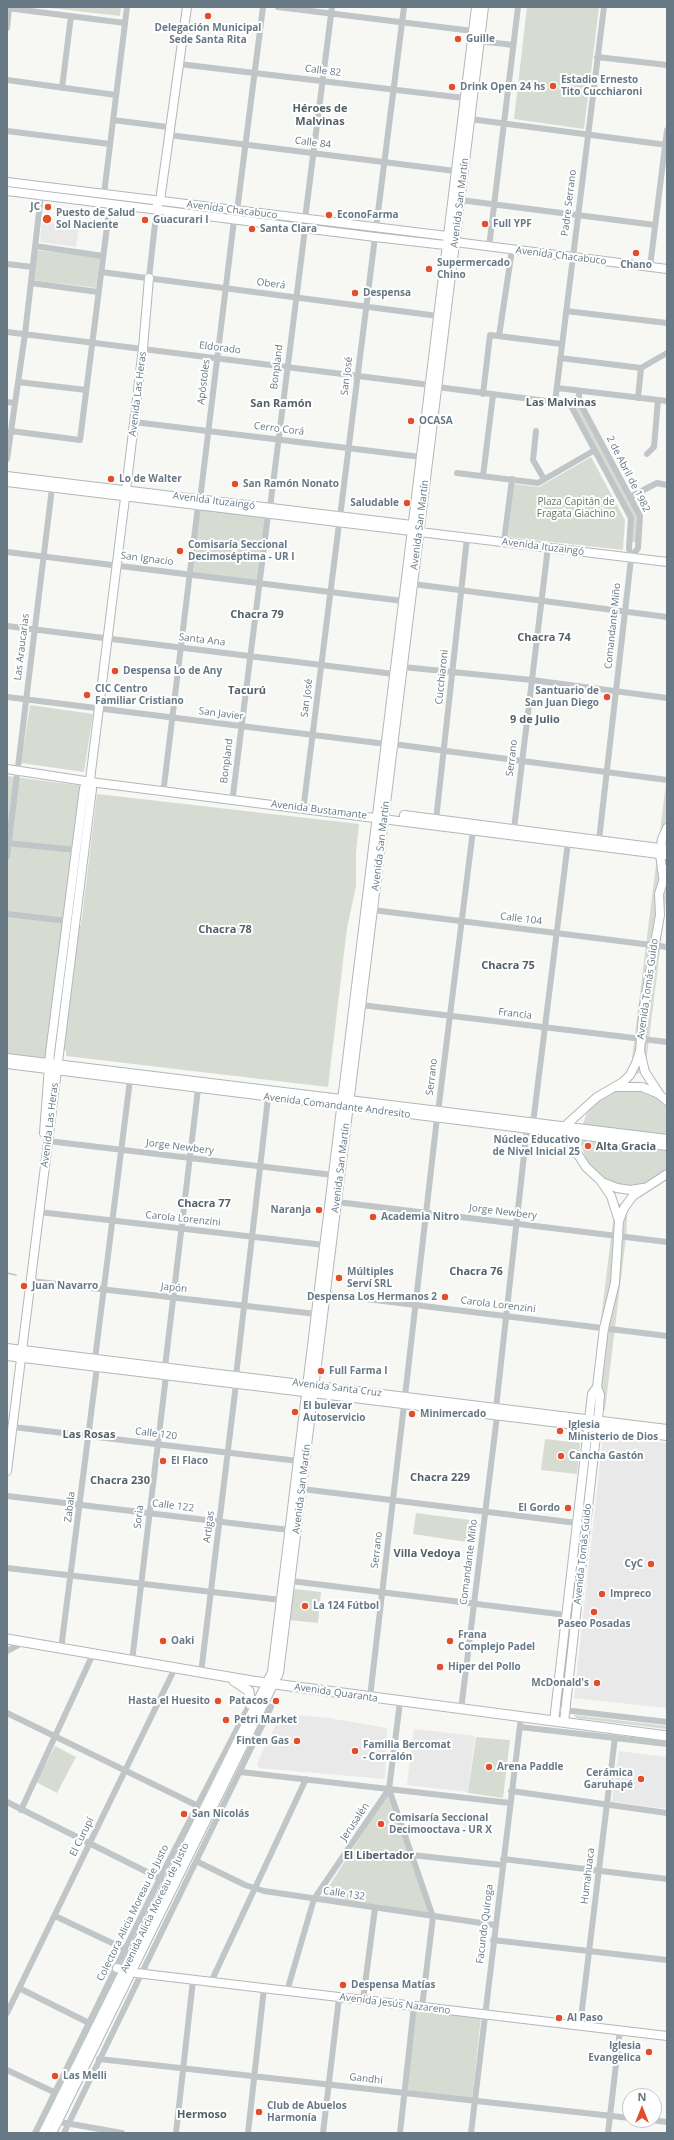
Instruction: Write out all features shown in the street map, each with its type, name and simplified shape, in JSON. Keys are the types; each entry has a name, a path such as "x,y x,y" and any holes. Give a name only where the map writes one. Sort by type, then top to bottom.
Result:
{"highway":[{"name":"Avenida Quaranta","path":"7,1639 271,1684 461,1710 564,1722 615,1733 667,1736"},
{"path":"227,1677 242,1685 249,1691 250,1704"}],"main road":[{"name":"Avenida Las Heras","path":"168,131 179,64 186,7"},
{"name":"Avenida Las Heras","path":"158,204 186,7"},
{"name":"Avenida San Martín","path":"271,1684 298,1461 326,1294 337,1202 345,1103 389,744 394,674 433,386 445,245 476,7"},
{"name":"Avenida San Martín","path":"389,744 403,667 413,584 414,530 421,457 455,242 484,7"},
{"name":"Avenida Chacabuco","path":"7,182 104,194 234,220 445,245 455,242 667,269"},
{"name":"Avenida Chacabuco","path":"7,191 110,203 158,204 237,211 447,236 455,242"},
{"name":"Avenida Las Heras","path":"20,1353 53,1067 92,789 90,780 126,493 143,348 149,278"},
{"name":"Avenida Ituzaingó","path":"7,476 199,503 667,562"},
{"name":"Avenida Ituzaingó","path":"7,482 52,488 126,493"},
{"name":"Avenida Bustamante","path":"7,769 90,780 98,783 514,829 599,840 664,851"},
{"name":"Avenida Bustamante","path":"90,780 99,778 304,803 473,830 568,842 664,851"},
{"name":"Avenida Las Heras","path":"7,1436 31,1281 48,1142 53,1067 67,921 84,788 90,780"},
{"name":"Avenida San Martín","path":"271,1684 279,1673 291,1581 302,1489 316,1314 324,1245 333,1175 361,1005 373,910 381,815"},
{"name":"Avenida Tomás Guido","path":"664,880 664,851 667,828"},
{"name":"Avenida Tomás Guido","path":"615,1088 630,1075 640,1051 654,945 660,915 659,894 667,869"},
{"name":"Avenida Tomás Guido","path":"640,1051 645,1072 660,1095 667,1101"},
{"name":"Avenida Comandante Andresito","path":"7,1058 130,1080 268,1098 345,1103"},
{"name":"Avenida Comandante Andresito","path":"7,1064 53,1067 530,1125 630,1138 667,1146"},
{"name":"Avenida Tomás Guido","path":"619,1221 615,1205 600,1180 586,1167 564,1130 590,1103 606,1091 615,1088 642,1087 660,1095"},
{"name":"Avenida Tomás Guido","path":"582,1159 578,1131 585,1111 590,1103"},
{"name":"Avenida Comandante Andresito","path":"630,1138 667,1139"},
{"name":"Avenida Tomás Guido","path":"564,1722 593,1424 592,1394 597,1387 604,1328 615,1283 619,1221 628,1202 645,1188 660,1180 667,1174"},
{"name":"Avenida Tomás Guido","path":"600,1180 617,1188 630,1190 645,1188"},
{"name":"Avenida Santa Cruz","path":"7,1348 20,1353 96,1363 310,1388 405,1396 496,1408 667,1436"},
{"name":"Avenida Santa Cruz","path":"7,1356 20,1353"},
{"name":"Avenida Santa Cruz","path":"310,1388 404,1405 497,1416 667,1429"},
{"name":"Avenida Tomás Guido","path":"554,1721 577,1523 593,1424"},
{"name":"Avenida Las Heras","path":"7,1471 9,1426"},
{"name":"Avenida Alicia Moreau de Justo","path":"43,2133 124,1971 130,1951 175,1886 246,1727 271,1684"},
{"name":"Avenida Alicia Moreau de Justo","path":"52,2133 50,2120 58,2094 93,2025 175,1886 271,1684"},
{"name":"Avenida Jesús Nazareno","path":"124,1971 339,1998 667,2036"}],"street":[{"path":"104,194 127,7"},
{"path":"237,211 263,7"},
{"path":"278,7 331,10 402,22 473,31"},
{"path":"376,228 404,7"},
{"path":"489,247 518,7"},
{"name":"Padre Serrano","path":"555,402 604,7"},
{"path":"7,28 8,8 125,23"},
{"path":"305,219 331,10"},
{"path":"62,88 71,16"},
{"path":"479,41 513,45"},
{"path":"597,57 667,64"},
{"name":"Calle 82","path":"179,64 464,98"},
{"path":"7,80 116,95"},
{"path":"470,119 666,144"},
{"path":"113,120 168,131"},
{"path":"650,267 667,130"},
{"name":"Calle 84","path":"168,131 245,145 455,171"},
{"path":"7,132 110,144"},
{"path":"660,186 667,187"},
{"path":"7,459 25,334 41,195"},
{"path":"460,200 655,225"},
{"path":"11,431 80,440 110,203"},
{"name":"Avenida Las Heras","path":"149,278 158,204"},
{"name":"Apóstoles","path":"164,786 234,220"},
{"name":"Bonpland","path":"233,795 305,228"},
{"name":"San José","path":"304,803 375,237"},
{"path":"35,246 103,256"},
{"path":"499,336 512,250"},
{"path":"7,264 33,267"},
{"name":"Oberá","path":"101,272 438,316"},
{"path":"31,283 98,292"},
{"path":"566,311 667,323"},
{"name":"Eldorado","path":"7,332 143,348 433,386 483,394 575,403"},
{"path":"483,394 490,335 562,344"},
{"path":"560,358 641,368 667,353"},
{"path":"638,398 641,368"},
{"path":"18,382 86,390"},
{"path":"557,388 667,401"},
{"path":"575,403 579,391"},
{"path":"483,476 492,395"},
{"path":"647,454 654,447 658,400"},
{"path":"7,402 15,403"},
{"name":"2 de Abril de 1982","path":"575,403 595,450 631,518 628,548 631,558"},
{"name":"2 de Abril de 1982","path":"575,403 640,516 638,548 631,558"},
{"name":"Cerro Corá","path":"134,422 421,457"},
{"path":"536,431 533,460 544,479"},
{"path":"458,473 538,482 595,450"},
{"path":"504,542 512,479"},
{"path":"630,497 657,483 667,485"},
{"name":"Las Araucarias","path":"7,857 52,488"},
{"name":"Cucchiaroni","path":"436,820 468,538"},
{"name":"Serrano","path":"514,829 548,547"},
{"name":"San Ignacio","path":"7,552 403,601"},
{"name":"Comandante Miño","path":"599,840 631,558"},
{"path":"413,584 667,617"},
{"name":"Santa Ana","path":"7,626 394,674"},
{"path":"403,667 532,680 667,698"},
{"name":"San Javier","path":"7,697 522,760 667,780"},
{"name":"Serrano","path":"405,1396 473,830"},
{"path":"496,1408 516,1224 545,1027 568,842"},
{"path":"8,843 76,850"},
{"name":"Calle 104","path":"373,910 667,946"},
{"path":"7,914 67,921"},
{"name":"Francia","path":"361,1005 667,1042"},
{"name":"Zabala","path":"60,1649 72,1575 89,1436 112,1221 130,1080"},
{"name":"Soria","path":"132,1661 158,1444 172,1298 191,1159 198,1089"},
{"name":"Artigas","path":"201,1673 228,1453 268,1098"},
{"name":"Jorge Newbery","path":"48,1142 333,1175"},
{"name":"Jorge Newbery","path":"337,1202 667,1242"},
{"name":"Carola Lorenzini","path":"39,1212 324,1245"},
{"name":"Japón","path":"31,1281 316,1314"},
{"name":"Carola Lorenzini","path":"326,1294 667,1336"},
{"name":"Serrano","path":"370,1697 404,1405"},
{"name":"Comandante Miño","path":"461,1710 497,1416"},
{"name":"Calle 120","path":"9,1426 298,1461"},
{"path":"302,1489 577,1523"},
{"name":"Calle 122","path":"7,1496 289,1530"},
{"path":"7,1568 281,1600"},
{"path":"291,1581 566,1615"},
{"path":"7,1651 24,1642"},
{"path":"21,1810 93,1654"},
{"name":"El Curupí","path":"7,2013 175,1668"},
{"name":"Jerusalén","path":"286,1991 314,1899 389,1789 396,1718 400,1702"},
{"name":"Colectora Alicia Moreau de Justo","path":"130,1951 160,1878 250,1704"},
{"path":"64,2133 141,1974 175,1886 196,1861 241,1772 271,1708"},
{"path":"555,1709 667,1722"},
{"path":"7,1714 198,1806"},
{"name":"Facundo Quiroga","path":"471,2133 521,1717"},
{"path":"236,1731 246,1727"},
{"path":"520,1727 615,1733 667,1744"},
{"name":"Humahuaca","path":"580,2026 615,1733"},
{"path":"241,1772 510,1803"},
{"path":"211,1982 256,1889 306,1779"},
{"path":"389,1789 433,1917 404,2093 400,2133"},
{"path":"511,1791 667,1813"},
{"path":"7,1802 175,1886"},
{"path":"412,1855 599,1871 667,1879"},
{"name":"Calle 132","path":"196,1861 256,1889 495,1926"},
{"path":"363,2000 375,1908"},
{"path":"55,1916 130,1951"},
{"path":"493,1940 667,1960"},
{"path":"176,2133 193,1980"},
{"path":"20,1988 93,2025"},
{"path":"248,2133 264,1988"},
{"path":"323,2133 339,1998"},
{"path":"608,2133 620,2030"},
{"name":"Gandhi","path":"100,2059 622,2117"},
{"path":"7,2070 58,2094"},
{"path":"35,2133 50,2120 104,2132 122,2133"}],"shaded area":[{"path":"42,222 79,227 76,247 40,242"},
{"path":"603,1436 667,1443 667,1708 574,1698"},
{"path":"281,1714 329,1718 387,1728 385,1779 259,1768 257,1763"},
{"path":"414,1729 475,1736 468,1792 407,1785"},
{"name":"Cerámica Garuhapé","path":"619,1751 667,1757 667,1809 612,1802"}],"green space":[{"path":"43,7 121,7 120,16"},
{"name":"Estadio Ernesto Tito Cucchiaroni","path":"527,7 599,7 584,129 514,119"},
{"path":"36,250 100,257 96,288 32,280"},
{"path":"579,405 638,516 636,542 632,542 633,517 575,407"},
{"name":"Plaza Capitán de Fragata Giachino","path":"591,457 625,520 623,550 508,537 514,484 539,487"},
{"path":"200,508 266,517 260,582 193,574"},
{"path":"30,705 93,714 84,772 21,763"},
{"path":"667,775 667,893 645,1072 630,1075"},
{"path":"7,776 84,786 67,925 81,925 97,794 359,824 356,853 356,886 347,928 328,1087 66,1056 66,1050 52,1048 50,1061 7,1056"},
{"path":"622,1089 638,1089 652,1094 667,1106 667,1169 652,1181 637,1186 622,1186 607,1181 595,1172 586,1160 581,1144 581,1130 586,1115 595,1103 608,1094"},
{"path":"628,1202 626,1237 605,1410 590,1408 615,1205"},
{"path":"590,1436 593,1436 562,1695 558,1694"},
{"name":"Cancha Gastón","path":"545,1439 580,1443 577,1474 541,1470"},
{"path":"416,1513 470,1520 467,1542 413,1534"},
{"name":"La 124 Fútbol","path":"295,1589 321,1592 318,1623 289,1620 291,1593"},
{"path":"574,1715 667,1726 667,1729 576,1718"},
{"name":"Arena Paddle","path":"476,1737 510,1740 503,1798 468,1793"},
{"path":"55,1746 76,1757 57,1793 36,1782"},
{"path":"389,1791 429,1911 424,1913 326,1899 323,1896"},
{"path":"416,2011 481,2018 472,2098 407,2091"}],"waterway":[{"path":"7,1273 16,1275"}],"place":[{"name":"Delegación Municipal Sede Santa Rita","path":"208,16"},
{"name":"Guille","path":"458,39"},
{"name":"Estadio Ernesto Tito Cucchiaroni","path":"553,86"},
{"name":"Drink Open 24 hs","path":"452,87"},
{"name":"JC","path":"48,207"},
{"name":"EconoFarma","path":"329,215"},
{"name":"Puesto de Salud Sol Naciente","path":"47,219"},
{"name":"Guacurari I","path":"145,220"},
{"name":"Full YPF","path":"485,224"},
{"name":"Santa Clara","path":"252,229"},
{"name":"Chano","path":"636,253"},
{"name":"Supermercado Chino","path":"429,269"},
{"name":"Despensa","path":"355,293"},
{"name":"OCASA","path":"411,421"},
{"name":"Lo de Walter","path":"111,479"},
{"name":"San Ramón Nonato","path":"235,484"},
{"name":"Saludable","path":"407,503"},
{"name":"Comisaría Seccional Decimoséptima - UR I","path":"180,551"},
{"name":"Despensa Lo de Any","path":"115,671"},
{"name":"CIC Centro Familiar Cristiano","path":"87,695"},
{"name":"Santuario de San Juan Diego","path":"607,697"},
{"name":"Núcleo Educativo de Nivel Inicial 25","path":"588,1146"},
{"name":"Naranja","path":"319,1210"},
{"name":"Academia Nitro","path":"373,1217"},
{"name":"Múltiples Serví SRL","path":"339,1278"},
{"name":"Juan Navarro","path":"24,1286"},
{"name":"Despensa Los Hermanos 2","path":"445,1297"},
{"name":"Full Farma I","path":"321,1371"},
{"name":"El bulevar Autoservicio","path":"295,1412"},
{"name":"Minimercado","path":"412,1414"},
{"name":"Iglesia Ministerio de Dios","path":"560,1431"},
{"name":"Cancha Gastón","path":"561,1456"},
{"name":"El Flaco","path":"163,1461"},
{"name":"El Gordo","path":"568,1508"},
{"name":"CyC","path":"651,1564"},
{"name":"Impreco","path":"602,1594"},
{"name":"La 124 Fútbol","path":"305,1606"},
{"name":"Paseo Posadas","path":"594,1612"},
{"name":"Oaki","path":"163,1641"},
{"name":"Frana Complejo Padel","path":"450,1641"},
{"name":"Hiper del Pollo","path":"440,1667"},
{"name":"McDonald's","path":"597,1683"},
{"name":"Hasta el Huesito","path":"218,1701"},
{"name":"Patacos","path":"276,1701"},
{"name":"Petri Market","path":"226,1720"},
{"name":"Finten Gas","path":"297,1741"},
{"name":"Familia Bercomat - Corralón","path":"355,1751"},
{"name":"Arena Paddle","path":"489,1767"},
{"name":"Cerámica Garuhapé","path":"641,1779"},
{"name":"San Nicolás","path":"184,1814"},
{"name":"Comisaría Seccional Decimooctava - UR X","path":"381,1824"},
{"name":"Despensa Matías","path":"343,1985"},
{"name":"Al Paso","path":"559,2018"},
{"name":"Iglesia Evangelica","path":"649,2052"},
{"name":"Las Melli","path":"55,2076"},
{"name":"Club de Abuelos Harmonía","path":"259,2112"}],"district":[{"name":"Héroes de Malvinas","path":"320,115"},
{"name":"Las Malvinas","path":"561,403"},
{"name":"San Ramón","path":"281,404"},
{"name":"Chacra 79","path":"257,615"},
{"name":"Chacra 74","path":"544,638"},
{"name":"Tacurú","path":"247,691"},
{"name":"9 de Julio","path":"535,720"},
{"name":"Chacra 78","path":"225,930"},
{"name":"Chacra 75","path":"508,966"},
{"name":"Alta Gracia","path":"626,1147"},
{"name":"Chacra 77","path":"204,1204"},
{"name":"Chacra 76","path":"476,1272"},
{"name":"Las Rosas","path":"89,1435"},
{"name":"Chacra 229","path":"440,1478"},
{"name":"Chacra 230","path":"120,1481"},
{"name":"Villa Vedoya","path":"427,1554"},
{"name":"El Libertador","path":"379,1856"},
{"name":"Hermoso","path":"202,2115"}]}
